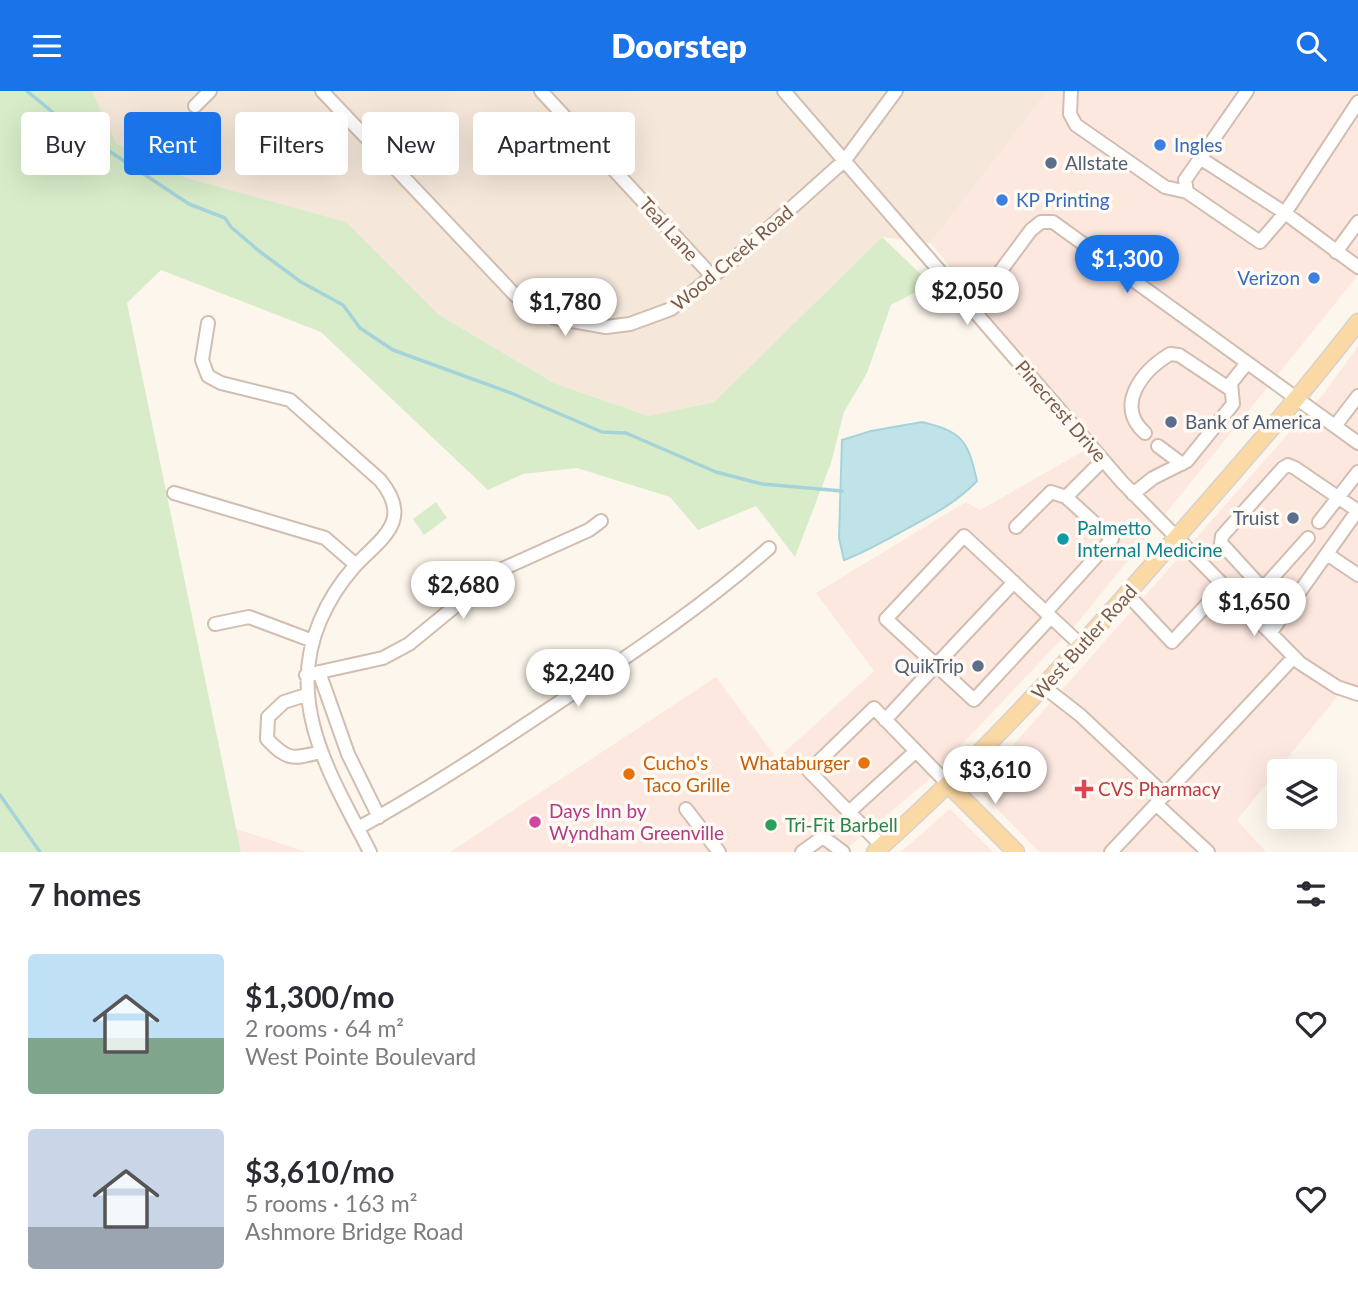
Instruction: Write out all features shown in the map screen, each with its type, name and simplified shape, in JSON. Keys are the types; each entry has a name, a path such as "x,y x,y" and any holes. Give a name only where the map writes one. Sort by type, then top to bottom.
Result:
{"main road":[{"name":"West Butler Road","path":"879,849 949,785 1128,595 1298,400 1358,322"},
{"path":"949,785 1016,852"}],"street":[{"path":"195,106 209,91"},
{"name":"Wood Creek Road","path":"322,91 502,283 534,308 580,324 630,324 671,309 690,296 845,160 896,91"},
{"name":"Teal Lane","path":"541,91 711,275"},
{"name":"Pinecrest Drive","path":"784,91 1133,494 1247,606 1294,657 1318,677 1358,694"},
{"path":"1071,91 1069,114 1076,125 1165,187 1186,191 1260,242 1285,213 1358,102"},
{"path":"1186,191 1185,180 1247,91"},
{"path":"1200,158 1285,213 1358,267"},
{"path":"973,309 1031,230 1041,222 1053,222 1358,443"},
{"path":"1336,252 1358,222"},
{"path":"208,323 202,360 208,376 221,383 290,400 380,480 393,495 396,507 383,540 356,565 330,601 313,641 313,674 306,695 321,752 370,852"},
{"path":"1133,494 1153,478 1182,464 1233,404 1230,389 1180,355 1170,354 1156,363 1130,396 1130,412 1136,425 1145,433"},
{"path":"1230,389 1247,363"},
{"path":"1335,426 1358,396"},
{"path":"1158,446 1182,464"},
{"path":"1066,497 1103,460"},
{"path":"1264,589 1221,543 1222,536 1288,465 1358,510 1271,632"},
{"path":"1319,522 1358,472"},
{"path":"1016,527 1051,492 1066,497 1112,539 1049,614 974,700 886,619 964,536 1049,614 1081,645"},
{"path":"174,493 325,538 356,565"},
{"path":"313,674 366,664 409,644 498,571 589,530 601,521"},
{"path":"1247,606 1308,538"},
{"path":"358,828 418,795 650,642 712,598 769,548"},
{"path":"1327,554 1358,575"},
{"path":"885,720 1014,582"},
{"path":"1128,595 1172,642 1224,586"},
{"path":"215,624 249,617 313,641"},
{"path":"1111,852 1294,657"},
{"path":"313,674 379,817"},
{"path":"1044,687 1080,715 1208,852"},
{"path":"306,695 284,702 268,717 267,739 282,756 296,758 321,752"},
{"path":"879,849 849,812 809,771 874,708 949,785"},
{"path":"849,812 916,751"},
{"path":"686,809 719,852"},
{"path":"802,852 823,837 843,852"}],"shaded area":[{"path":"92,91 1048,91 931,243 882,237 714,402 648,416 554,383 439,315 345,222 181,175 221,175 221,112 124,112 124,147 116,143 110,130 110,112 102,112"},
{"path":"1048,91 1358,91 1358,275 1079,621 926,782 843,852 450,852 716,677 777,759 874,671 816,593 966,502 980,510 1092,446 931,243"},
{"path":"1358,346 1358,686 1345,687 1287,759 1267,759 1267,783 1237,820 1266,852 1039,852 976,787 1325,392"},
{"path":"950,809 993,852 901,852"},
{"path":"236,829 307,852 241,852"}],"green space":[{"path":"0,91 92,91 102,112 21,112 21,175 110,175 110,130 116,143 124,147 124,175 181,175 346,222 439,315 554,383 648,416 714,402 882,237 931,284 891,305 867,373 844,412 831,463 795,557 756,506 698,530 670,497 577,468 523,474 488,490 321,332 161,270 127,303 241,852 0,852"},
{"path":"436,502 447,518 424,535 413,519"}],"water":[{"path":"922,422 947,430 962,441 971,457 977,481 940,510 872,548 844,560 839,538 842,440 871,431"}],"waterway":[{"path":"27,91 62,120 189,204 225,218 231,227 259,251 301,282 343,305 360,328 393,350 511,393 602,432 626,433 716,472 762,484 842,491"},
{"path":"0,795 40,852"}],"place":[{"name":"Ingles","path":"1160,145"},
{"name":"Allstate","path":"1051,163"},
{"name":"KP Printing","path":"1002,200"},
{"name":"Verizon","path":"1314,278"},
{"name":"Bank of America","path":"1171,422"},
{"name":"Truist","path":"1293,518"},
{"name":"Palmetto Internal Medicine","path":"1063,539"},
{"name":"QuikTrip","path":"978,666"},
{"name":"Whataburger","path":"864,763"},
{"name":"Cucho's Taco Grille","path":"629,774"},
{"name":"CVS Pharmacy","path":"1084,789"},
{"name":"Days Inn by Wyndham Greenville","path":"535,822"},
{"name":"Tri-Fit Barbell","path":"771,825"}]}
